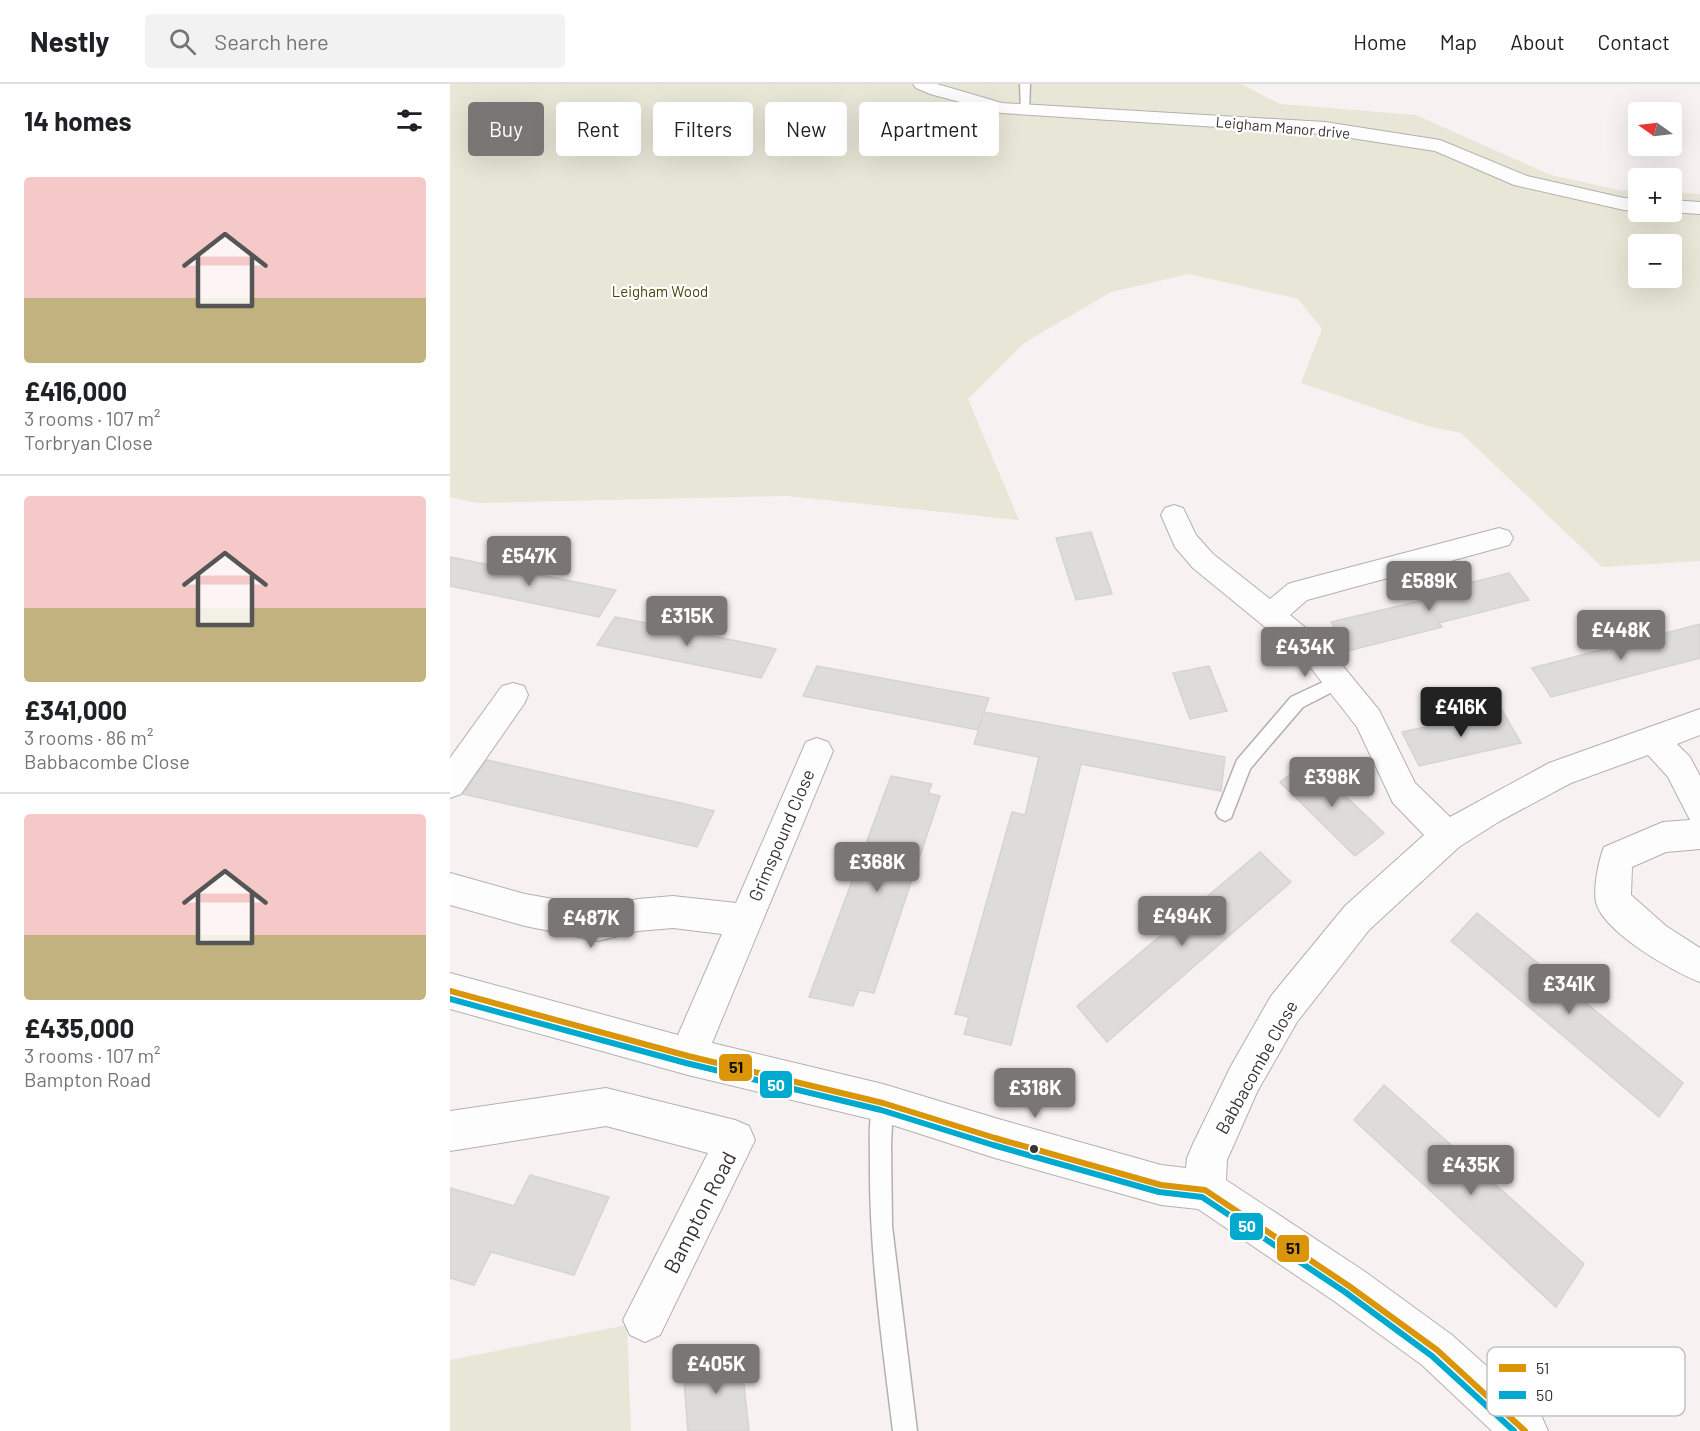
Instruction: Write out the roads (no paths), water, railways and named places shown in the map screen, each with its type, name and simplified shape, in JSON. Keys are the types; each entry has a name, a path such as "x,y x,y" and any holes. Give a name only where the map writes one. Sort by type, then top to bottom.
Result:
{"street":[{"name":"Leigham Manor drive","path":"922,84 1001,108 1325,128 1440,146 1521,181 1628,204"},
{"path":"1682,207 1700,208"},
{"path":"1174,515 1185,540 1203,561 1313,650 1368,719 1404,793 1447,836"},
{"path":"1270,616 1298,591 1499,538"},
{"path":"450,784 513,695"},
{"name":"Babbacombe Close","path":"1205,1190 1207,1158 1244,1079 1284,1009 1357,918 1447,836 1488,811 1560,773 1700,722"},
{"path":"1652,738 1679,766 1700,810"},
{"name":"Grimspound Close","path":"688,1056 817,751"},
{"path":"1700,834 1663,837 1616,858 1612,882 1613,901 1637,926 1682,958 1700,965"},
{"name":"Grimspound Close","path":"450,889 525,910 599,924 638,915 673,912 744,920"},
{"path":"450,991 688,1056 883,1103 995,1138 1161,1185 1205,1190 1349,1286 1437,1350 1487,1396"},
{"name":"Bampton Road","path":"450,1131 606,1107 735,1140 645,1320"},
{"path":"1509,1416 1525,1431"}],"lane":[{"path":"1025,84 1026,110"},
{"path":"1225,813 1243,765 1260,745 1297,702 1338,681"},
{"path":"883,1103 879,1144 886,1275 905,1431"}],"park label":[{"name":"Leigham Wood","path":"660,291"}]}
